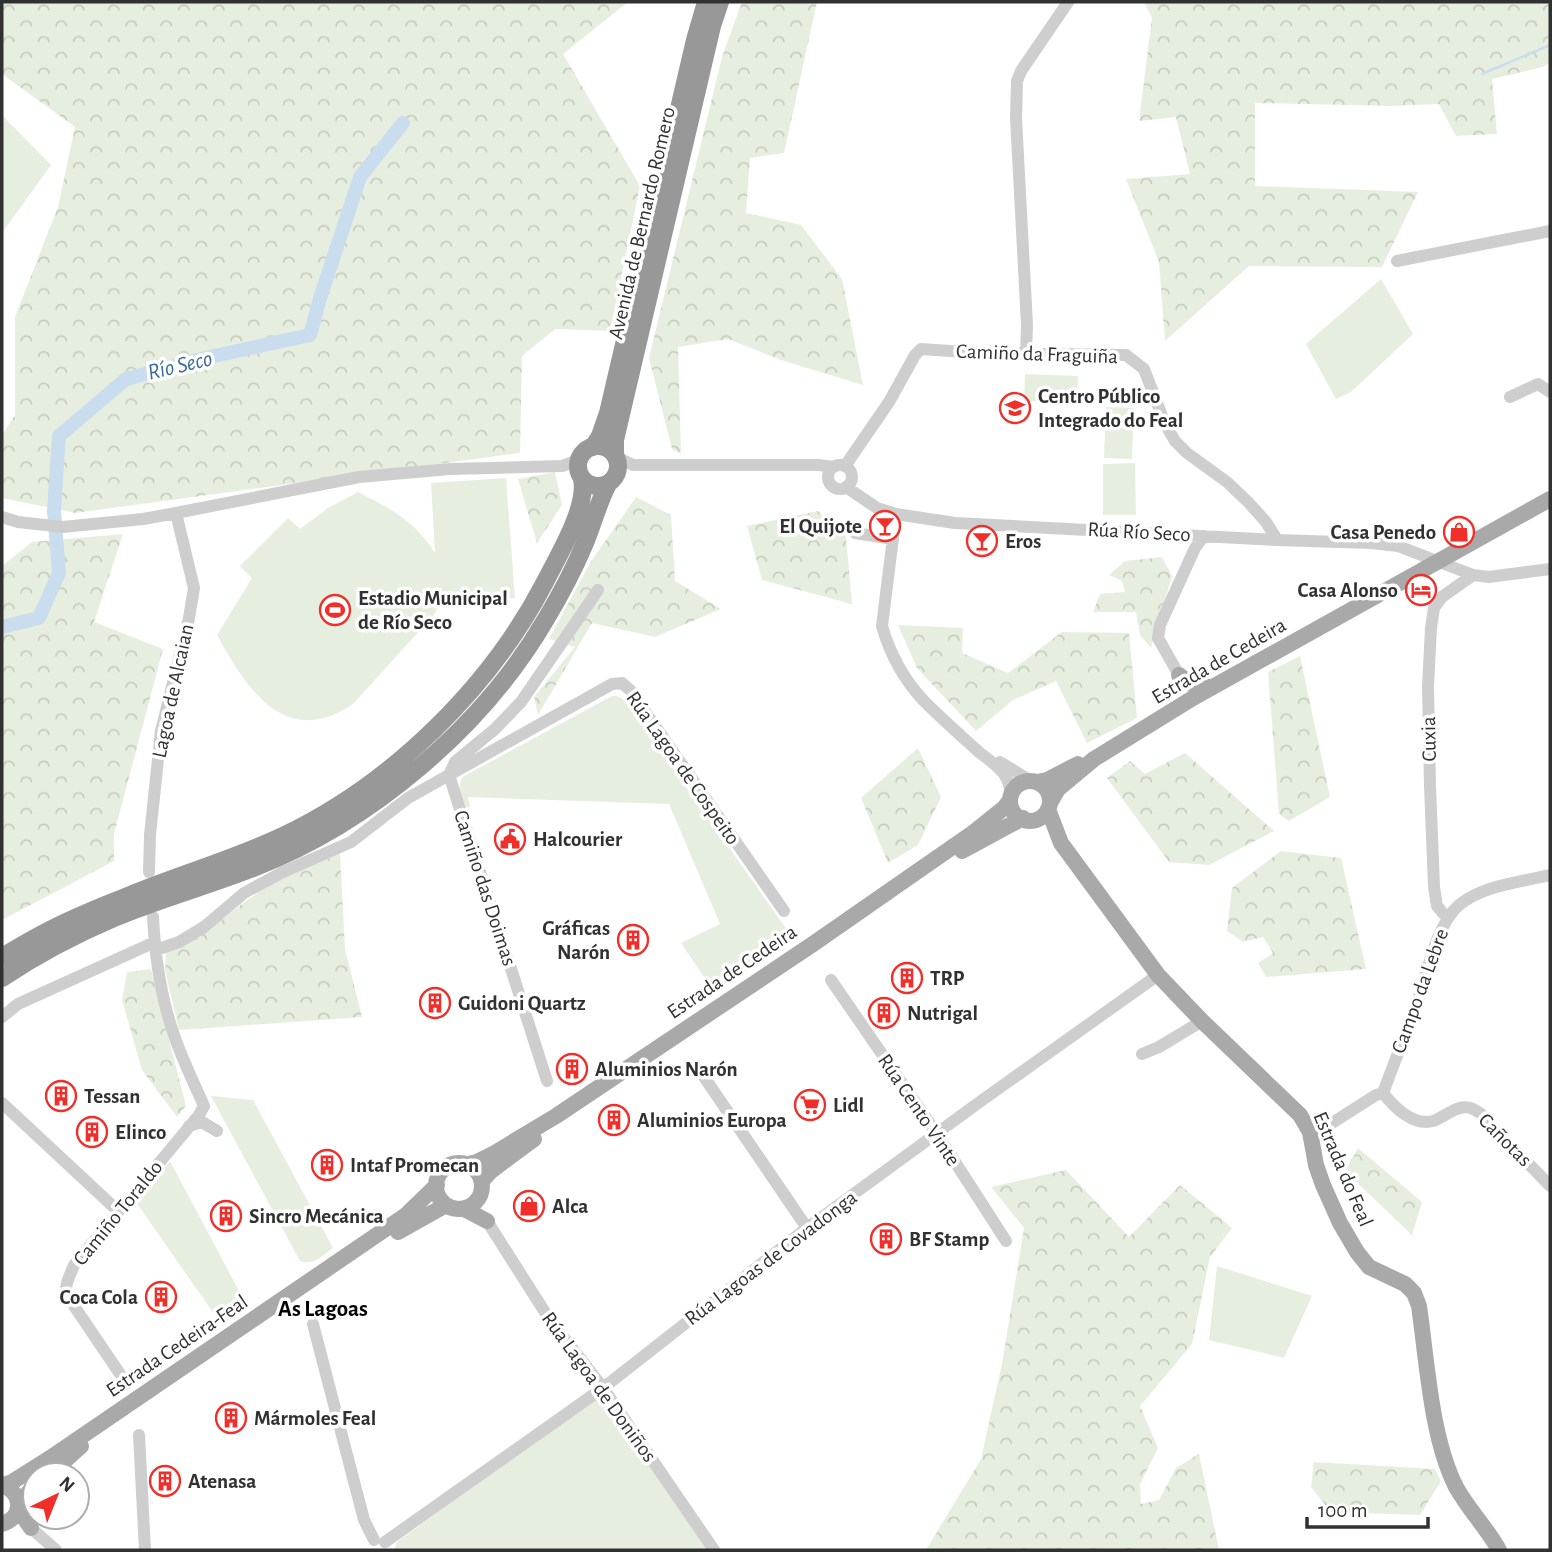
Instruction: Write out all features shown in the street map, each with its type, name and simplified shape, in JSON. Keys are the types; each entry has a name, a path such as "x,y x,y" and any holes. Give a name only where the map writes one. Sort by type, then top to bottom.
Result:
{"highway":[{"name":"Avenida de Bernardo Romero","path":"2,957 49,930 120,899 233,857 284,835 332,809 375,780 415,747 450,714 481,679 520,626 540,591 566,542 583,499 584,488 579,464 600,436 608,413 706,2"},
{"name":"Avenida de Bernardo Romero","path":"2,978 61,942 115,918 280,857 330,831 418,769 488,700 518,661 568,579 614,468 615,439 712,26 720,2"},
{"path":"605,447 614,468 597,486 591,485 579,464 605,447"}],"main road":[{"name":"Estrada de Cedeira","path":"1049,806 1058,789 1094,759 1175,709 1550,499"},
{"path":"1179,675 1191,685 1214,686"},
{"path":"1179,675 1193,698"},
{"path":"1175,709 1183,689 1179,675"},
{"name":"Estrada de Cedeira","path":"1034,782 1046,780 1094,759"},
{"path":"1034,782 1047,790 1049,806 1038,818 1025,819 1014,812 1011,797 1019,784 1034,782"},
{"name":"Estrada de Cedeira","path":"468,1164 477,1162 556,1116 813,944 974,832 1004,808 1011,797"},
{"name":"Estrada do Feal","path":"1049,806 1061,843 1158,975 1300,1115 1310,1132 1315,1165 1322,1185 1357,1252 1369,1267 1405,1284 1414,1293 1419,1306 1434,1412 1447,1466 1457,1488 1499,1550"},
{"name":"Estrada de Cedeira","path":"482,1181 491,1171 562,1118 962,850 1025,819"},
{"name":"Estrada do Feal","path":"1025,819 1061,843"},
{"path":"455,1164 468,1164 482,1181 479,1198 464,1209 446,1205 439,1196 436,1185 446,1168 455,1164"},
{"name":"Estrada Cedeira-Feal","path":"2,1485 12,1482 50,1458 406,1215 436,1185"},
{"path":"479,1198 487,1221"},
{"name":"Estrada Cedeira-Feal","path":"64,1461 80,1447 365,1251 446,1205"},
{"path":"464,1209 487,1221"},
{"path":"2,1485 13,1492 9,1518"},
{"path":"9,1518 21,1503"}],"street":[{"path":"1027,354 1016,118 1017,81 1068,2"},
{"path":"1397,261 1550,231"},
{"name":"Camiño da Fraguiña","path":"836,471 889,401 921,349 1126,355 1144,369 1165,424 1175,441 1249,503 1278,540"},
{"path":"1510,397 1538,384 1550,392"},
{"path":"2,517 18,522 63,527 143,519 359,477 450,469 579,464"},
{"path":"614,468 633,465 819,465 836,471 851,471 852,478 846,487"},
{"name":"Rúa Río Seco","path":"836,471 832,485 837,488 846,487 877,508 896,514 955,523 1371,543 1412,550 1472,575"},
{"name":"Lagoa de Alcaian","path":"149,872 150,835 161,731 194,588 176,513"},
{"path":"896,514 882,626 886,641 923,700 1003,772 1010,784 1011,797"},
{"path":"855,533 893,539"},
{"path":"1185,535 1190,547 1187,564"},
{"path":"1179,675 1158,638 1160,625 1187,564 1204,536"},
{"path":"1472,575 1489,577 1550,569"},
{"name":"Cuxia","path":"1447,918 1437,906 1434,887 1428,686 1431,628 1434,608 1442,597 1472,575"},
{"path":"2,1017 18,1004 155,946 179,942 204,928 244,893 352,842 408,799 449,775 455,762 495,729 521,702 598,590"},
{"name":"Rúa Lagoa de Cospeito","path":"449,775 612,684 622,683 630,690 784,911"},
{"path":"967,741 1034,782"},
{"name":"Camiño das Doimas","path":"449,775 547,1081"},
{"name":"Campo da Lebre","path":"1383,1093 1447,918 1460,904 1479,893 1550,875"},
{"path":"153,917 155,946"},
{"name":"Camiño Toraldo","path":"120,1374 68,1297 65,1291 67,1282 74,1265 205,1106 174,1036 163,995 155,946"},
{"name":"Rúa Lagoas de Covadonga","path":"379,1546 603,1388 807,1228 1158,975"},
{"name":"Rúa Cento Vinte","path":"831,980 937,1134 1006,1241"},
{"path":"1142,1054 1202,1021"},
{"path":"700,1071 807,1228"},
{"path":"1310,1132 1318,1132 1383,1093"},
{"name":"Cañotas","path":"1383,1093 1388,1101 1406,1115 1419,1121 1432,1121 1458,1108 1468,1107 1475,1110 1483,1115 1550,1186"},
{"path":"2,1103 118,1211"},
{"path":"188,1126 202,1122 218,1130"},
{"name":"Rúa Lagoa de Doniños","path":"487,1221 548,1317 603,1388 715,1550"},
{"path":"313,1324 364,1520 379,1546"},
{"path":"139,1435 145,1550"},
{"path":"34,1531 56,1550"}],"green space":[{"path":"2,2 628,2 563,54 640,186 610,331 555,329 522,356 520,453 75,513 2,498 2,435 15,415 15,317 58,207 75,127 2,74"},
{"path":"742,2 817,2 784,153 750,158 746,213 801,225 842,279 863,385 781,360 728,339 678,347 681,454 672,449 649,358 722,57"},
{"path":"1144,2 1550,2 1550,63 1492,79 1497,134 1456,136 1439,104 1391,106 1255,103 1255,186 1418,192 1382,267 1249,266 1165,341 1159,262 1126,179 1190,174 1176,117 1139,121 1152,18"},
{"path":"2,115 51,165 2,233"},
{"path":"1381,279 1413,334 1351,392 1336,399 1306,344"},
{"path":"1025,374 1078,376 1077,403 1024,401"},
{"path":"1106,407 1134,408 1132,459 1104,458"},
{"path":"1135,463 1136,515 1103,515 1103,464"},
{"path":"555,472 562,505 537,543 518,479"},
{"name":"Estadio Municipal de Río Seco","path":"506,478 515,598 441,603 433,616 353,704 329,716 308,720 288,717 255,693 217,635 252,578 240,566 288,518 300,529 328,508 358,492 410,524 435,553 431,483"},
{"path":"636,497 671,515 675,581 721,609 655,637 592,623 538,715 534,697 575,647 549,639 590,563"},
{"path":"818,511 846,537 852,604 762,580 747,526"},
{"path":"123,534 94,622 163,649 114,834 114,861 2,920 2,566 32,542"},
{"path":"1162,557 1172,576 1151,648 1140,635 1136,612 1093,612 1100,594 1125,592 1122,581 1109,575 1125,561"},
{"path":"898,625 963,628 962,653 1008,673 1062,632 1129,633 1137,718 1087,743 1056,681 1013,700 976,731 917,668"},
{"path":"1300,656 1330,797 1289,821 1279,814 1268,672"},
{"path":"612,696 625,700 787,930 785,945 714,992 681,943 720,924 669,804 468,797 470,807 466,807 461,795 460,783 464,776"},
{"path":"918,748 941,797 918,845 888,863 861,798"},
{"path":"1185,753 1274,831 1209,865 1169,862 1107,778 1130,761 1145,774"},
{"path":"1281,851 1341,858 1366,969 1266,977 1258,963 1273,953 1263,937 1243,942 1227,931 1232,888"},
{"path":"340,852 345,949 362,1017 179,1030 165,970 166,952 199,937 247,900 285,876"},
{"path":"151,969 186,1106 177,1117 142,1070 122,1000 127,972"},
{"path":"211,1096 253,1100 333,1248 321,1257 309,1262 300,1261"},
{"path":"1358,1148 1422,1202 1412,1235 1345,1171"},
{"path":"170,1161 247,1306 221,1324 136,1202"},
{"path":"1066,1170 1129,1237 1180,1185 1232,1228 1210,1257 1192,1344 1140,1406 1158,1448 1140,1484 1141,1504 1159,1500 1176,1468 1199,1454 1219,1550 926,1550 981,1459 1002,1364 1024,1228 991,1187"},
{"path":"1217,1266 1312,1296 1284,1358 1209,1340"},
{"path":"597,1399 607,1402 707,1550 394,1550 397,1542"},
{"path":"1314,1462 1435,1469 1441,1481 1420,1515 1331,1512 1311,1487"}],"waterway":[{"path":"1482,74 1550,45"},
{"name":"Río Seco","path":"2,627 39,618 59,573 54,511 59,436 126,379 310,335 360,177 403,123"}],"place":[{"name":"Centro Público Integrado do Feal","path":"1015,408"},
{"name":"El Quijote","path":"885,526"},
{"name":"Casa Penedo","path":"1459,532"},
{"name":"Eros","path":"982,541"},
{"name":"Casa Alonso","path":"1421,590"},
{"name":"Estadio Municipal de Río Seco","path":"335,610"},
{"name":"Halcourier","path":"510,839"},
{"name":"Gráficas Narón","path":"633,940"},
{"name":"TRP","path":"907,978"},
{"name":"Guidoni Quartz","path":"435,1003"},
{"name":"Nutrigal","path":"884,1013"},
{"name":"Aluminios Narón","path":"572,1069"},
{"name":"Tessan","path":"61,1096"},
{"name":"Lidl","path":"810,1105"},
{"name":"Aluminios Europa","path":"614,1120"},
{"name":"Elinco","path":"92,1132"},
{"name":"Intaf Promecan","path":"327,1165"},
{"name":"Alca","path":"529,1206"},
{"name":"Sincro Mecánica","path":"226,1216"},
{"name":"BF Stamp","path":"886,1239"},
{"name":"Coca Cola","path":"161,1297"},
{"name":"Mármoles Feal","path":"231,1418"},
{"name":"Atenasa","path":"165,1481"}],"district":[{"name":"As Lagoas","path":"323,1309"}]}
